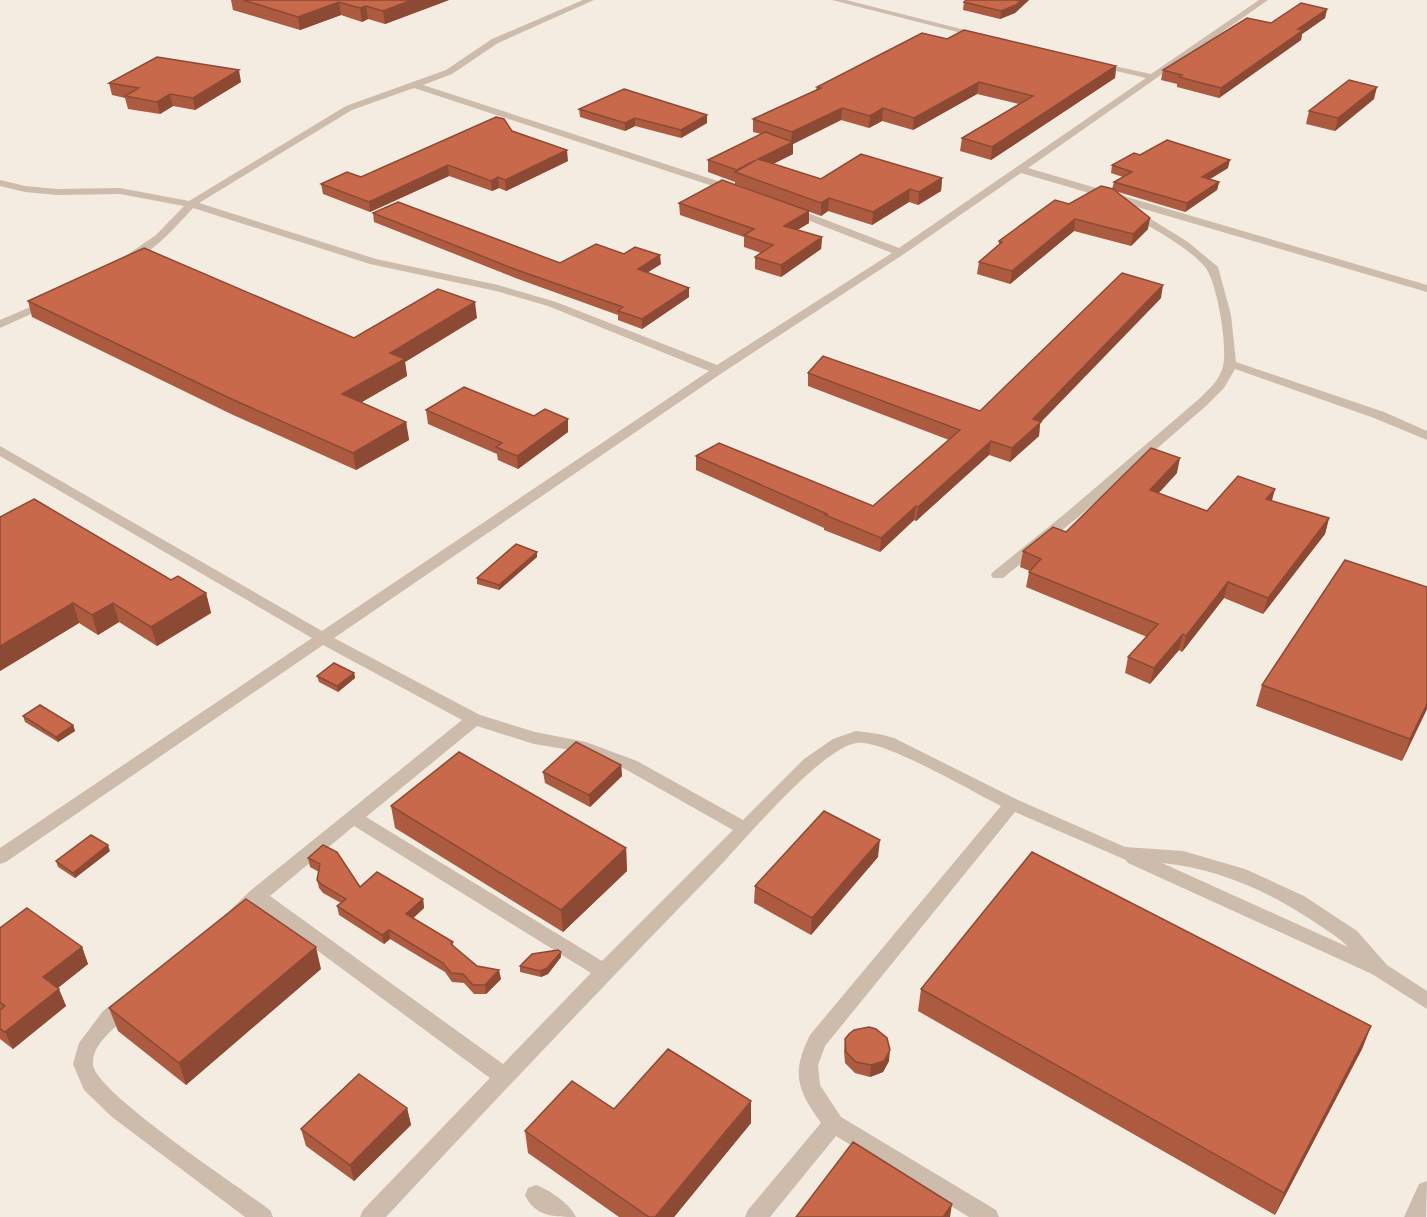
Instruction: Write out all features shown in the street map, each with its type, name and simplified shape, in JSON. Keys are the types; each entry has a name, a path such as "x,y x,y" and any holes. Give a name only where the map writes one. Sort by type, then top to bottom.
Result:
{"street":[{"path":"119,264 160,237 190,204 349,108 448,72 495,41 590,0"},
{"path":"836,0 993,38"},
{"path":"0,858 718,370 900,252 1264,0"},
{"path":"1084,61 1153,77"},
{"path":"413,85 747,194"},
{"path":"1020,170 1427,289"},
{"path":"0,183 25,189 57,192 120,191 190,204 374,262 498,288 552,304 718,370"},
{"path":"998,575 1072,515 1203,402 1222,383 1231,364 1224,306 1214,268 1187,246 1152,225 1117,199"},
{"path":"778,205 900,252"},
{"path":"0,324 64,295"},
{"path":"1231,364 1379,415 1427,436"},
{"path":"0,450 364,662 474,719 534,738 580,747 631,765 745,829"},
{"path":"220,927 474,719"},
{"path":"371,1217 604,972 810,764 840,742 852,737 869,737 888,742 1012,804 1380,970 1427,1001"},
{"path":"988,1217 834,1124 816,1098 806,1074 809,1056 817,1041 1012,804"},
{"path":"354,818 604,972"},
{"path":"1123,853 1183,858 1239,874 1298,901 1350,936 1380,970"},
{"path":"256,896 504,1076"},
{"path":"138,995 110,1017 89,1043 83,1064 91,1084 119,1112 262,1217"},
{"path":"756,1217 834,1124"},
{"path":"1415,1217 1427,1191"},
{"path":"536,1195 565,1217"}],"building":[{"path":"243,0 412,0 383,11 339,2 298,17"},
{"path":"966,0 1021,0 1016,5 1001,11 964,2"},
{"path":"1301,3 1327,9 1298,29 1303,30 1221,88 1179,77 1182,75 1163,70 1247,18 1271,23"},
{"path":"964,30 1116,66 992,147 962,138 1033,96 979,82 914,118 883,108 870,116 842,108 792,132 753,119 821,88 817,87 922,33 947,39"},
{"path":"157,57 239,70 193,98 170,94 157,102 125,96 139,88 109,83"},
{"path":"1349,80 1377,87 1338,118 1309,111"},
{"path":"624,89 707,115 681,130 635,118 625,123 579,109"},
{"path":"496,117 504,119 512,131 567,150 505,180 498,177 491,181 448,165 369,202 321,184 347,172 361,177"},
{"path":"765,132 793,142 758,159 821,179 861,154 942,178 919,192 910,189 873,212 829,198 821,203 735,172 756,160 737,170 708,160"},
{"path":"1167,140 1230,160 1202,177 1219,182 1187,203 1114,182 1132,172 1112,165 1134,153 1140,155"},
{"path":"722,180 809,211 784,226 822,237 781,265 755,257 773,245 744,235 754,229 679,203"},
{"path":"1101,186 1113,189 1150,218 1133,234 1075,219 1012,271 979,262 1002,242 999,241 1055,200 1069,204"},
{"path":"398,202 560,263 596,244 624,254 635,247 660,255 638,269 689,288 642,319 618,311 623,307 517,270 373,213"},
{"path":"144,248 354,338 438,289 475,302 390,353 405,359 342,394 406,422 353,453 227,397 28,301"},
{"path":"1122,273 1163,285 1033,419 1041,422 1012,448 991,441 881,538 696,456 719,443 873,506 960,430 808,373 823,356 980,411"},
{"path":"464,387 534,416 545,409 568,419 517,456 496,447 502,443 426,410"},
{"path":"1151,448 1180,458 1150,490 1207,511 1238,476 1275,489 1266,499 1329,518 1268,598 1228,582 1186,636 1183,634 1154,668 1128,657 1158,624 1029,572 1041,559 1023,551 1053,527 1066,532"},
{"path":"34,499 171,580 178,576 206,593 151,627 113,603 92,615 73,603 0,646 0,517"},
{"path":"516,544 537,552 499,585 477,578"},
{"path":"1345,560 1427,587 1427,704 1410,739 1262,685"},
{"path":"334,663 354,673 337,686 317,676"},
{"path":"40,705 73,725 56,737 23,716"},
{"path":"576,742 621,765 589,795 543,772"},
{"path":"459,752 626,848 561,910 391,806"},
{"path":"824,811 880,840 812,918 755,886"},
{"path":"91,835 108,845 73,873 56,861"},
{"path":"323,845 337,852 360,887 377,872 423,899 406,914 453,942 451,944 477,966 499,970 485,985 473,985 463,974 451,973 443,963 389,930 382,935 337,906 346,899 317,880 320,864 308,858"},
{"path":"1032,852 1371,1026 1284,1193 921,989"},
{"path":"246,899 316,947 179,1063 109,1008"},
{"path":"27,908 82,947 43,977 59,989 5,1032 0,1029 0,1010 5,1006 0,1002 0,928"},
{"path":"558,950 561,952 547,968 540,971 520,966 532,954"},
{"path":"869,1027 876,1029 887,1038 890,1050 884,1061 871,1065 856,1062 846,1052 845,1039 854,1030"},
{"path":"668,1049 751,1101 655,1217 649,1217 525,1131 572,1081 614,1109"},
{"path":"359,1074 407,1108 350,1165 301,1129"},
{"path":"853,1142 952,1204 943,1217 796,1217"}]}
